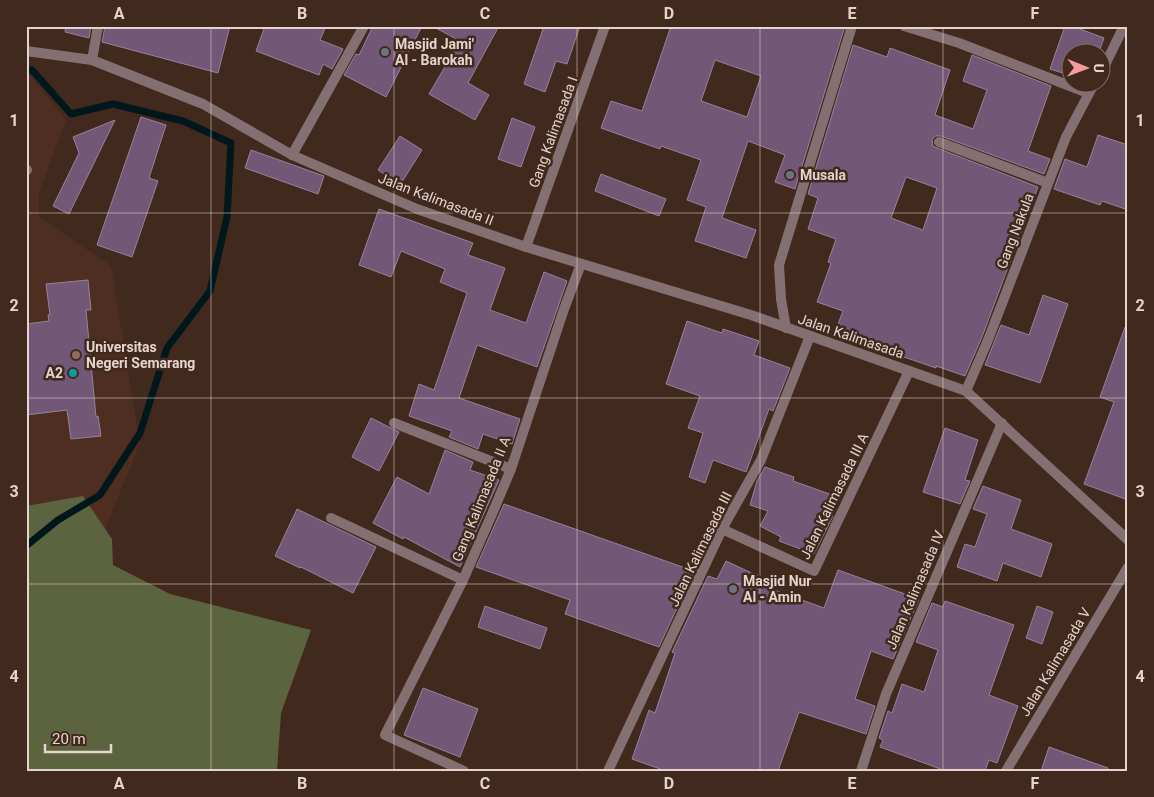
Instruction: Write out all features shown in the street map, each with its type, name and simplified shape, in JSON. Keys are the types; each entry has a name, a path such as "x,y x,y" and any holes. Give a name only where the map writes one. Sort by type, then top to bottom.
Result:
{"street":[{"path":"92,60 98,26"},
{"path":"292,155 364,26"},
{"name":"Gang Kalimasada I","path":"526,247 605,26"},
{"name":"Jalan Kalimasada","path":"852,26 779,265 781,299 786,328 966,391 1128,540"},
{"path":"904,26 958,43 1088,93"},
{"path":"1112,51 1124,26"},
{"name":"Jalan Kalimasada II","path":"26,51 92,60 203,104 292,155 417,209 526,247 751,315 786,328"},
{"name":"Gang Nakula","path":"966,391 1066,136 1088,93"},
{"path":"939,142 1048,183"},
{"name":"Gang Kalimasada II A","path":"464,771 385,735 463,580 511,469 564,309 581,264"},
{"name":"Jalan Kalimasada III","path":"608,771 722,529 760,460 810,336"},
{"name":"Jalan Kalimasada III A","path":"722,529 814,571 909,371"},
{"path":"394,423 511,469"},
{"name":"Jalan Kalimasada IV","path":"861,771 886,694 1002,423"},
{"path":"331,518 463,580"},
{"name":"Jalan Kalimasada V","path":"1006,771 1128,567"}],"shaded area":[{"name":"Universitas Negeri Semarang","path":"26,76 31,76 66,120 39,192 39,217 111,266 140,443 26,724"}],"green space":[{"path":"83,496 112,539 113,565 170,594 311,630 281,713 277,771 26,771 26,506"}],"building":[{"path":"66,26 91,26 89,38 65,32"},
{"path":"105,26 230,26 218,73 102,42"},
{"path":"265,26 326,26 320,40 343,49 332,69 323,64 319,75 256,51"},
{"name":"Masjid Jami' Al - Barokah","path":"373,26 422,26 386,97 344,75 356,54 359,55"},
{"path":"432,26 499,26 468,83 489,95 475,120 429,94 460,41"},
{"path":"544,26 580,26 567,64 556,61 545,92 524,84"},
{"path":"671,26 845,26 795,189 775,182 785,155 748,141 722,218 756,230 746,258 695,241 706,207 687,200 701,160 661,146 660,149 601,128 611,101 642,111","holes":["715,60 761,76 747,117 701,101"]},
{"path":"1065,26 1072,26 1104,38 1103,42 1062,42 1062,73 1050,69"},
{"path":"853,45 887,57 890,48 950,70 935,115 973,129 987,90 963,81 972,55 1051,86 1028,151 1050,159 1044,174 941,136 935,136 932,140 933,146 937,148 1038,187 982,337 965,376 870,348 871,345 835,332 843,311 817,302 831,263 828,262 836,239 808,229 818,198 808,194","holes":["906,177 937,188 923,230 891,218"]},
{"path":"141,117 166,125 149,178 158,181 132,257 97,245"},
{"path":"512,118 535,127 521,167 498,159"},
{"path":"115,120 69,214 53,206 79,153 73,137"},
{"path":"1098,135 1128,145 1128,210 1102,201 1100,205 1054,189 1065,159 1087,167"},
{"path":"400,136 422,150 400,185 378,170"},
{"path":"251,150 324,176 318,194 245,168"},
{"path":"601,174 666,199 659,216 595,191"},
{"path":"379,209 473,243 468,255 505,268 490,310 526,323 544,272 567,281 537,367 477,345 459,398 520,419 512,444 483,434 478,449 449,437 452,431 409,416 419,384 434,390 467,293 440,282 445,269 401,251 391,277 359,265"},
{"path":"88,280 91,310 86,310 96,417 98,416 101,436 71,439 67,410 26,415 26,324 49,321 46,284"},
{"path":"1043,295 1068,304 1040,383 985,365 1001,325 1029,335"},
{"path":"687,321 722,333 723,329 759,341 754,355 790,368 773,411 769,409 746,472 713,460 705,483 689,477 703,433 688,428 700,396 666,384"},
{"path":"1125,327 1128,327 1128,500 1084,484 1114,402 1100,397"},
{"path":"371,418 399,432 379,471 352,457"},
{"path":"945,428 978,440 965,480 970,481 960,504 923,492"},
{"path":"445,450 473,462 470,470 499,480 460,567 373,523 397,477 429,494"},
{"path":"765,467 794,477 793,481 838,497 831,515 833,516 814,554 779,541 781,537 760,526 768,511 750,505 757,481"},
{"path":"983,486 1021,500 1011,529 1052,544 1041,577 1003,563 997,581 957,567 965,544 975,547 987,514 973,509"},
{"path":"504,504 694,571 659,647 565,614 570,600 476,567"},
{"path":"297,509 376,547 353,593 275,556"},
{"path":"726,561 758,576 755,583 824,608 838,570 919,599 893,659 871,651 855,699 875,706 866,734 799,712 778,771 666,771 632,759 649,710 655,713 675,653 672,652 708,576 717,579"},
{"path":"945,601 1014,625 989,695 1018,706 997,763 989,760 985,771 946,771 880,747 883,740 879,738 888,711 892,713 902,684 924,692 938,650 916,642 932,603 943,607"},
{"path":"485,606 547,628 540,649 478,627"},
{"path":"1037,606 1053,612 1042,644 1026,638"},
{"path":"423,688 478,709 460,757 404,735"},
{"path":"1049,747 1108,768 1108,771 1041,771"}],"waterway":[{"path":"26,70 32,70 71,114 113,104 183,121 231,143 227,217 210,291 167,348 140,433 100,495 58,520 26,546"}],"place":[{"name":"Masjid Jami' Al - Barokah","path":"385,52"},
{"name":"Musala","path":"790,175"},
{"name":"Universitas Negeri Semarang","path":"76,355"},
{"name":"A2","path":"73,373"},
{"name":"Masjid Nur Al - Amin","path":"733,589"}]}
